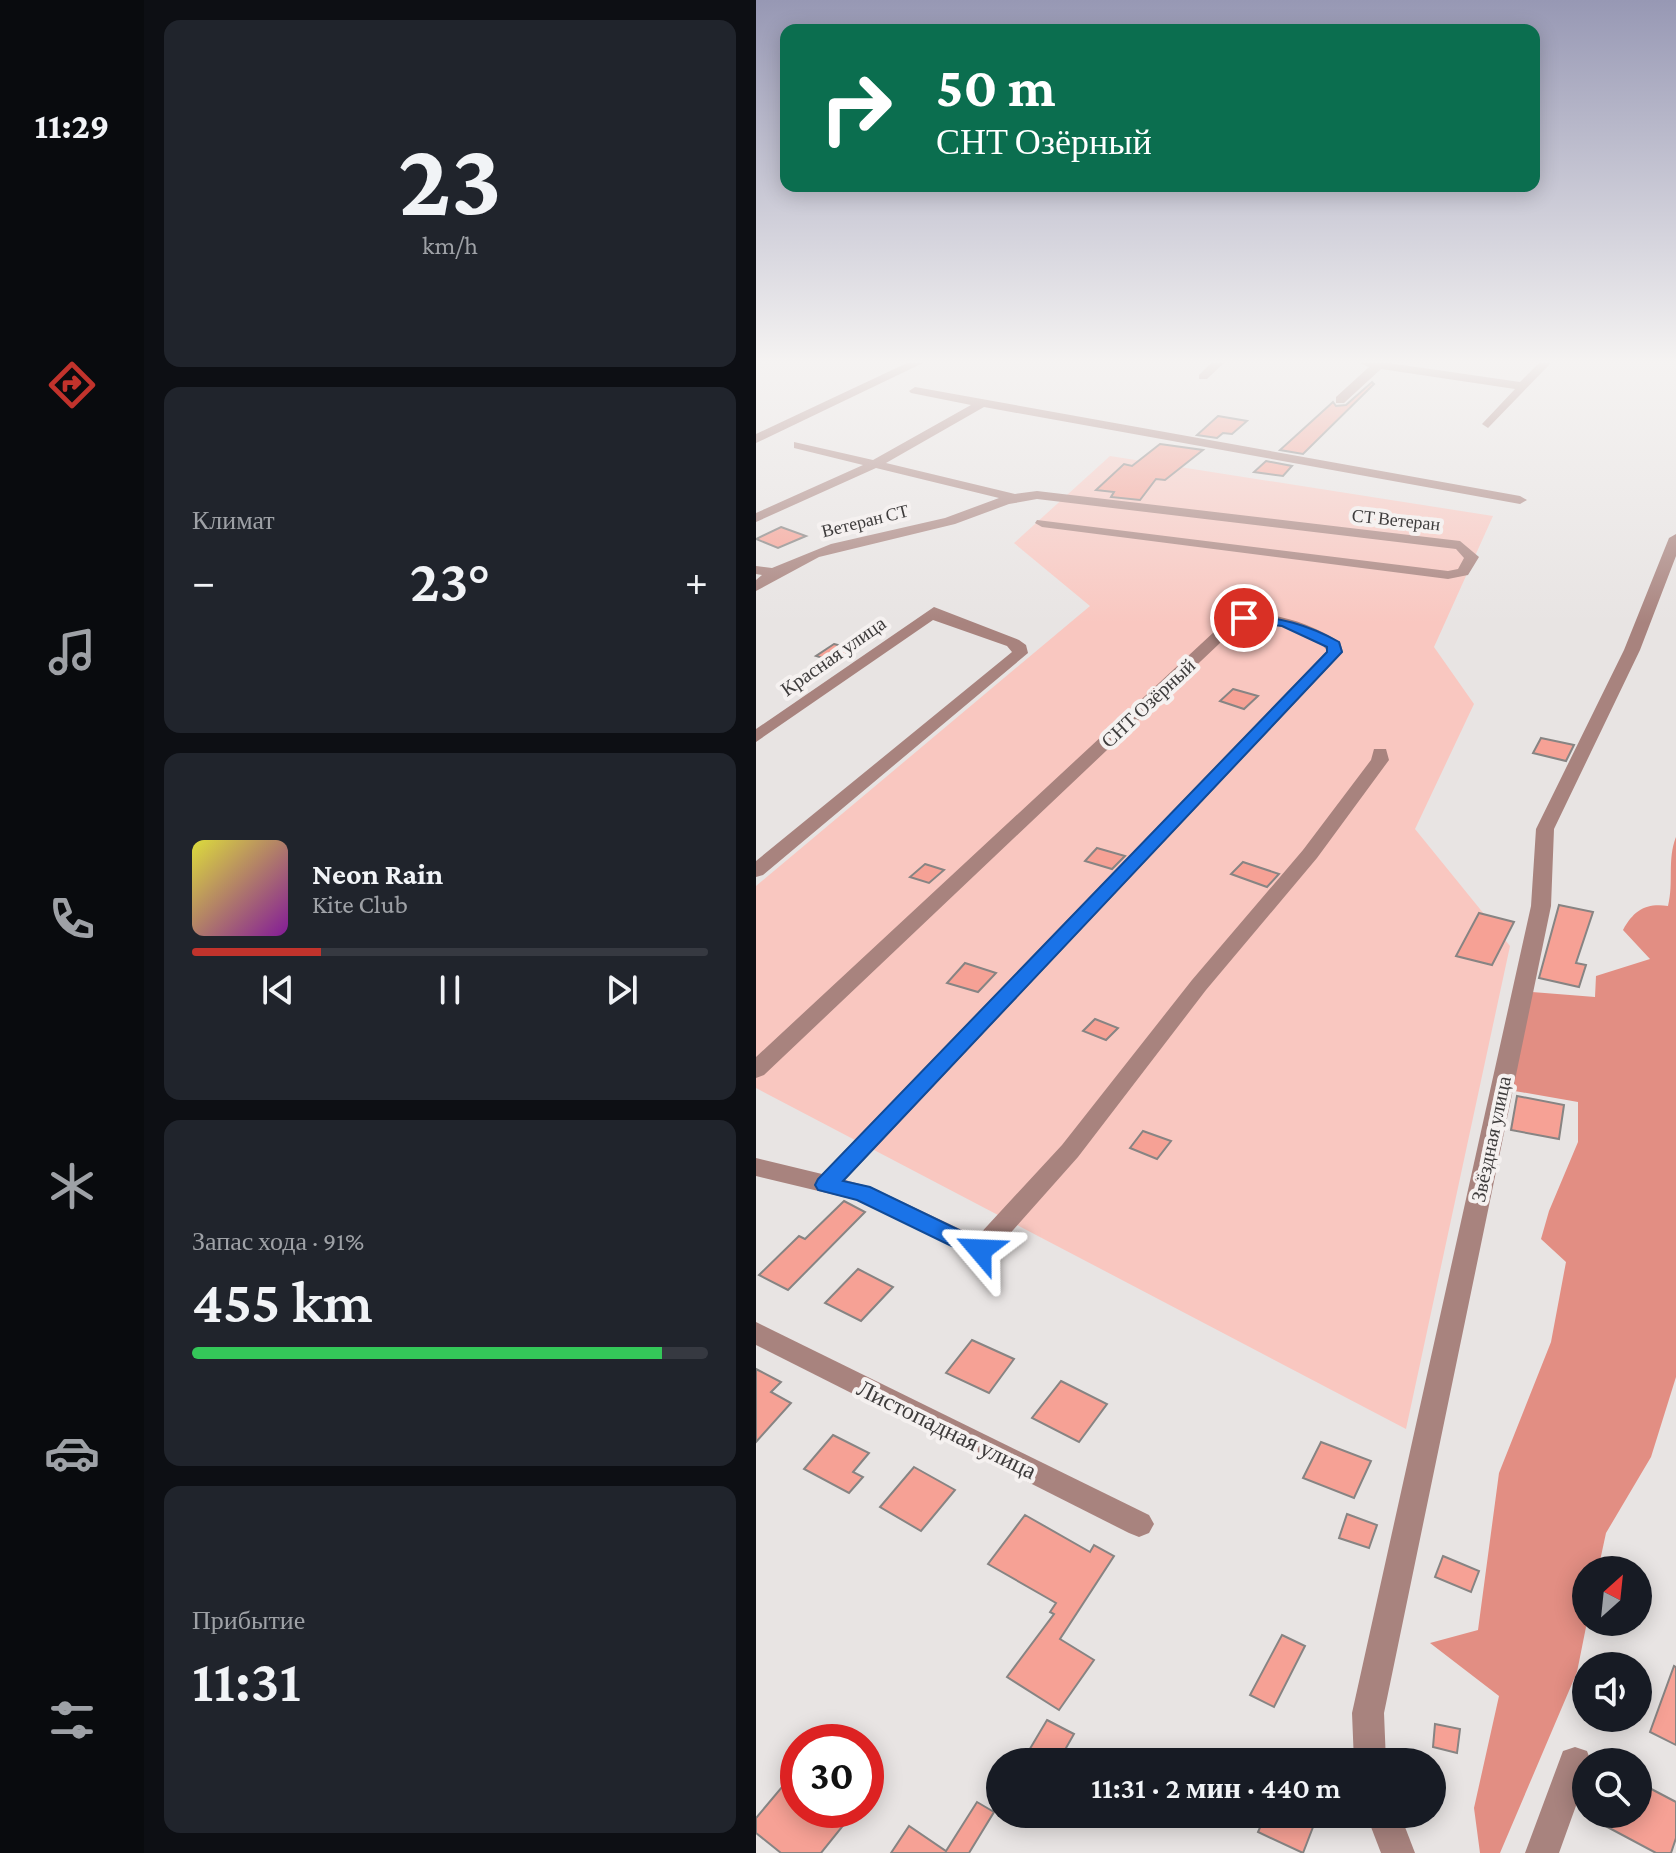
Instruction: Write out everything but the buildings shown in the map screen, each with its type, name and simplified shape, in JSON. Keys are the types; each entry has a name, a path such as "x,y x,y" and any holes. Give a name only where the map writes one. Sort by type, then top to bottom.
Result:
{"street":[{"path":"816,449 1014,498"},
{"path":"756,518 900,449"},
{"path":"1240,449 1520,500"},
{"name":"СТ Ветеран","path":"1014,498 1037,495 1460,545 1472,557 1463,572 1448,575 1042,523"},
{"name":"Ветеран СТ","path":"756,587 774,573 815,555 945,522 1014,498"},
{"path":"1066,526 1083,501"},
{"name":"Звёздная улица","path":"1369,1748 1368,1713 1541,906 1545,829 1632,650 1676,538"},
{"path":"756,570 774,573"},
{"name":"Красная улица","path":"756,737 933,613 1020,648 1020,653 756,871"},
{"name":"СНТ Озёрный","path":"756,1070 1234,621 1259,618 1284,622 1306,629 1334,645 1335,652 826,1185"},
{"path":"756,1167 862,1193 980,1250 1070,1151 1199,985 1310,854 1380,760 1380,753"},
{"name":"Листопадная улица","path":"756,1333 1139,1524"},
{"path":"1542,1853 1572,1771"},
{"path":"1388,1828 1398,1853"}],"shaded area":[{"path":"1110,456 1493,516 1434,647 1474,704 1415,829 1510,946 1406,1429 756,1088 756,886 1090,606 1014,543"},
{"path":"1676,837 1676,1377 1651,1457 1606,1533 1601,1556 1572,1556 1572,1636 1584,1636 1581,1652 1572,1652 1572,1684 1500,1853 1480,1853 1474,1808 1499,1696 1430,1643 1478,1630 1499,1473 1551,1342 1566,1262 1541,1239 1549,1211 1578,1142 1578,1102 1509,1090 1532,992 1595,997 1596,976 1650,959 1623,930 1641,909 1668,906"}],"route":[{"path":"980,1250 862,1193 826,1185 943,1066 1055,944 1335,652 1334,645 1306,629 1284,622 1244,618"}]}
